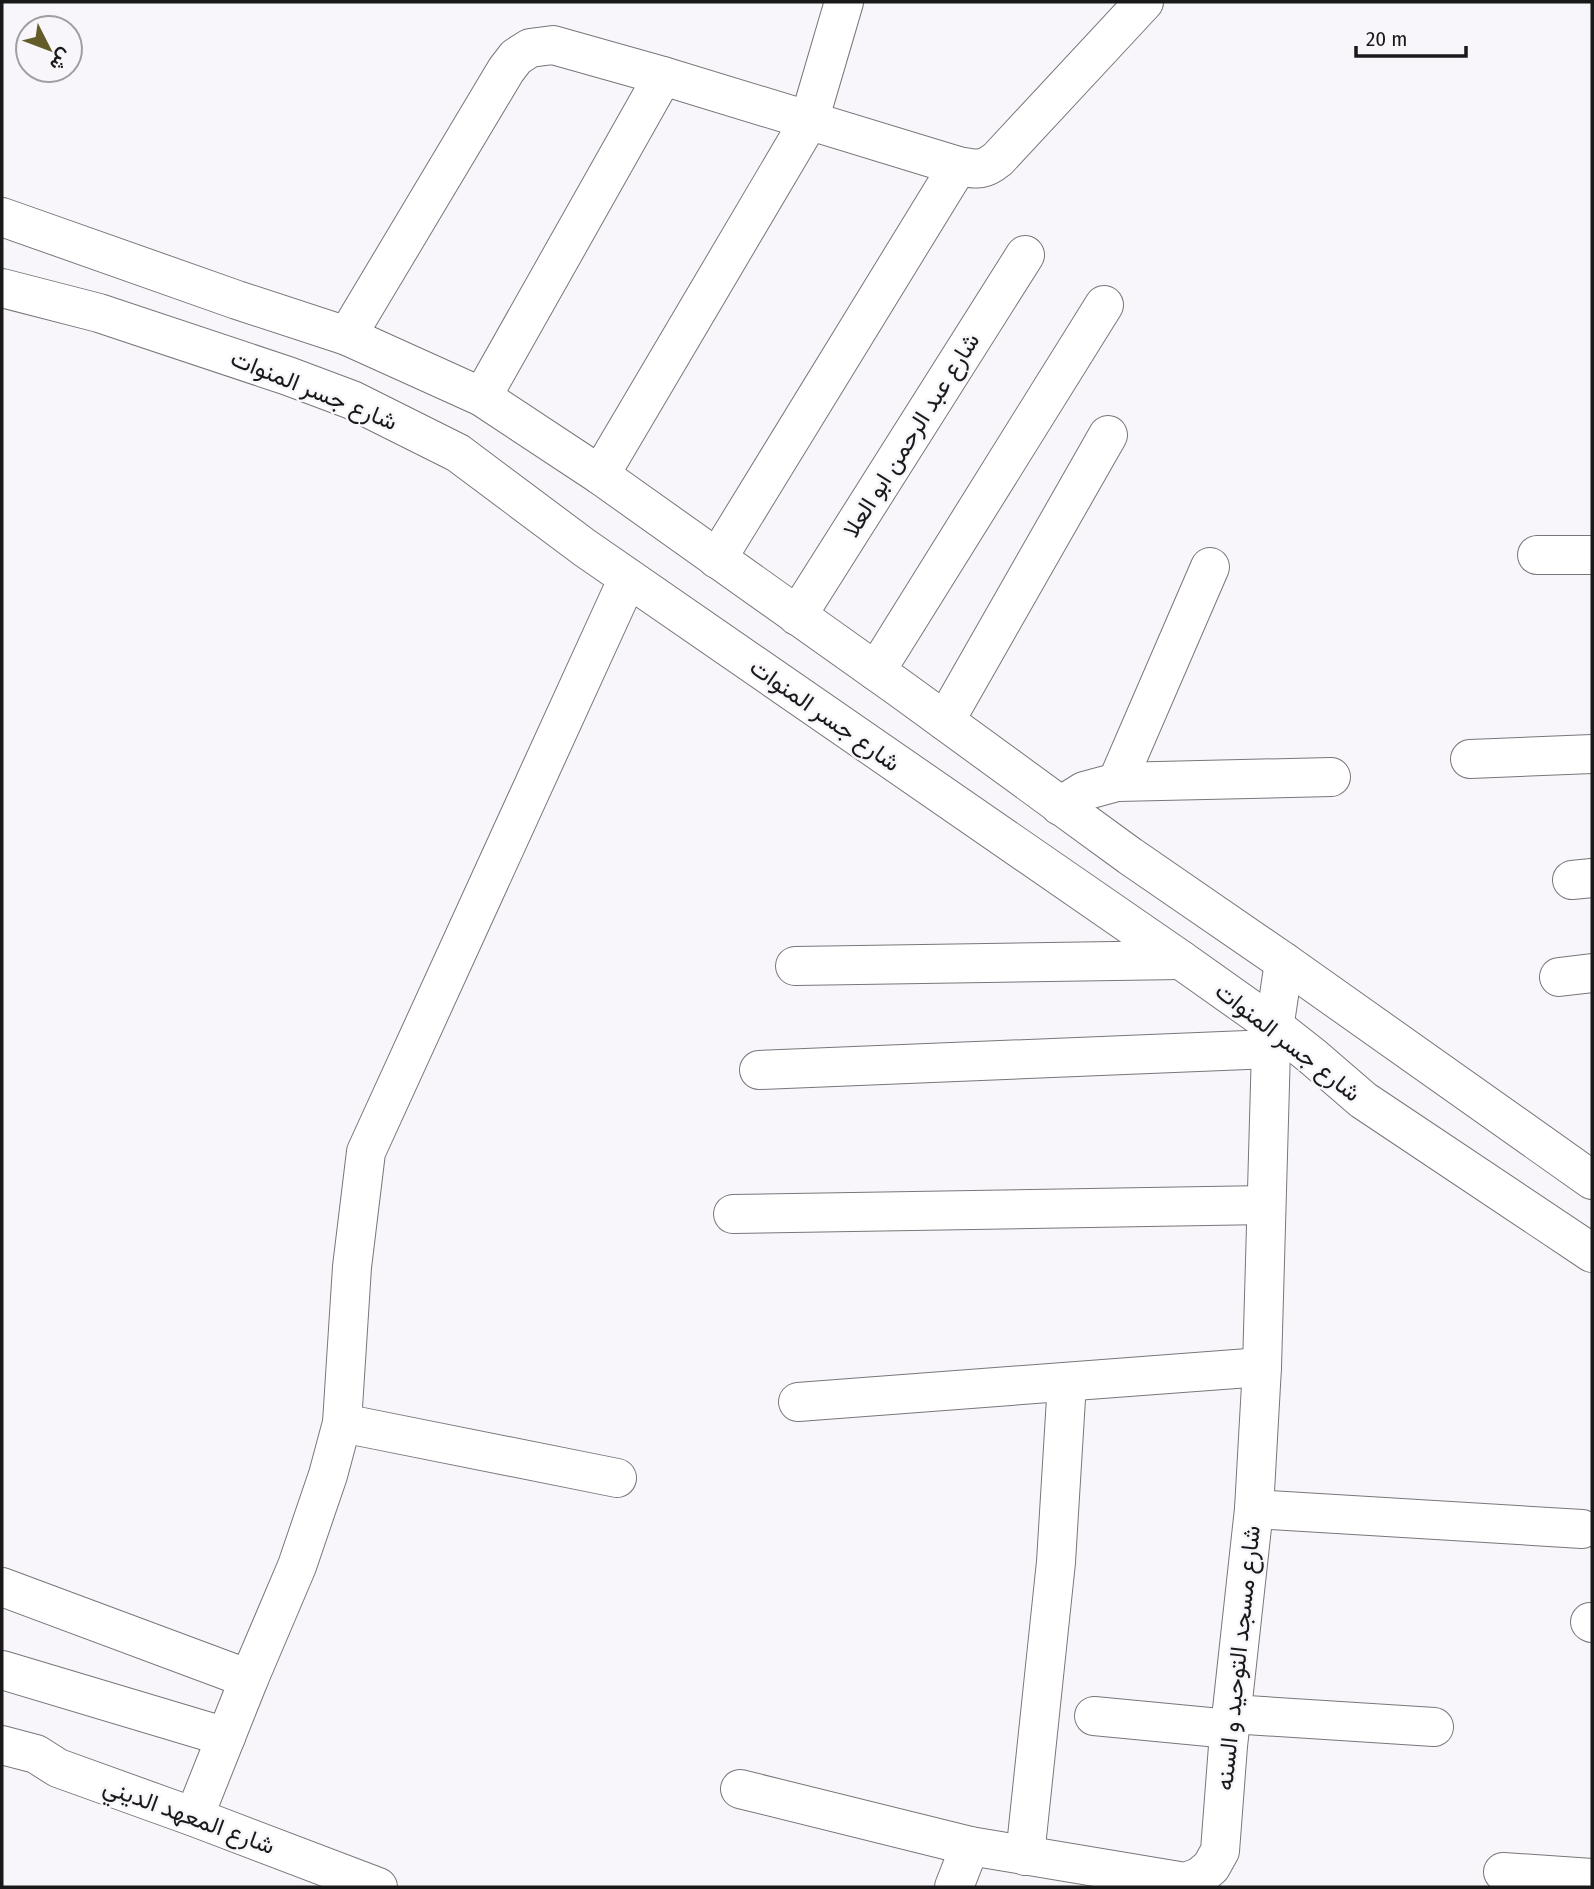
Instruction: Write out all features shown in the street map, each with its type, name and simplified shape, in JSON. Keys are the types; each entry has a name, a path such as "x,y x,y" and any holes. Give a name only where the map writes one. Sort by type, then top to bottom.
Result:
{"street":[{"path":"600,475 809,121 844,2"},
{"path":"347,336 506,69 516,57 530,48 553,45 975,169 988,167 998,159 1144,2"},
{"path":"482,397 663,76"},
{"path":"717,559 958,166"},
{"path":"2,217 236,300 347,336 482,397 600,475 876,671 1060,806 1592,1180"},
{"name":"شارع عبد الرحمن ابو العلا","path":"797,616 1025,255"},
{"name":"شارع جسر المنوات","path":"2,288 100,313 288,376 352,400 458,453 628,578 1181,960 1272,1038 1312,1056 1363,1100 1592,1253"},
{"path":"876,671 1104,305"},
{"path":"945,722 1108,435"},
{"path":"1536,555 1592,555"},
{"path":"1117,782 1210,567"},
{"path":"194,1817 297,1566 328,1475 342,1423 352,1267 366,1152 628,578"},
{"path":"1470,759 1592,754"},
{"path":"1060,806 1084,791 1117,782 1331,777"},
{"path":"795,966 1181,960"},
{"name":"شارع مسجد التوحيد و السنه","path":"740,1789 970,1846 1184,1885 1211,1867 1220,1851 1230,1721 1254,1509 1262,1367 1272,1038 1284,962"},
{"path":"759,1070 1272,1038"},
{"path":"733,1214 1266,1205"},
{"path":"798,1402 1262,1367"},
{"path":"1025,1856 1055,1562 1067,1382"},
{"path":"342,1423 617,1478"},
{"path":"1254,1509 1582,1529"},
{"path":"2,1587 249,1679"},
{"path":"2,1670 226,1737"},
{"path":"1094,1716 1434,1727"},
{"name":"شارع المعهد الديني","path":"2,1745 36,1754 58,1768 378,1887"},
{"path":"954,1887 970,1846"},
{"path":"1503,1872 1592,1878"}]}
